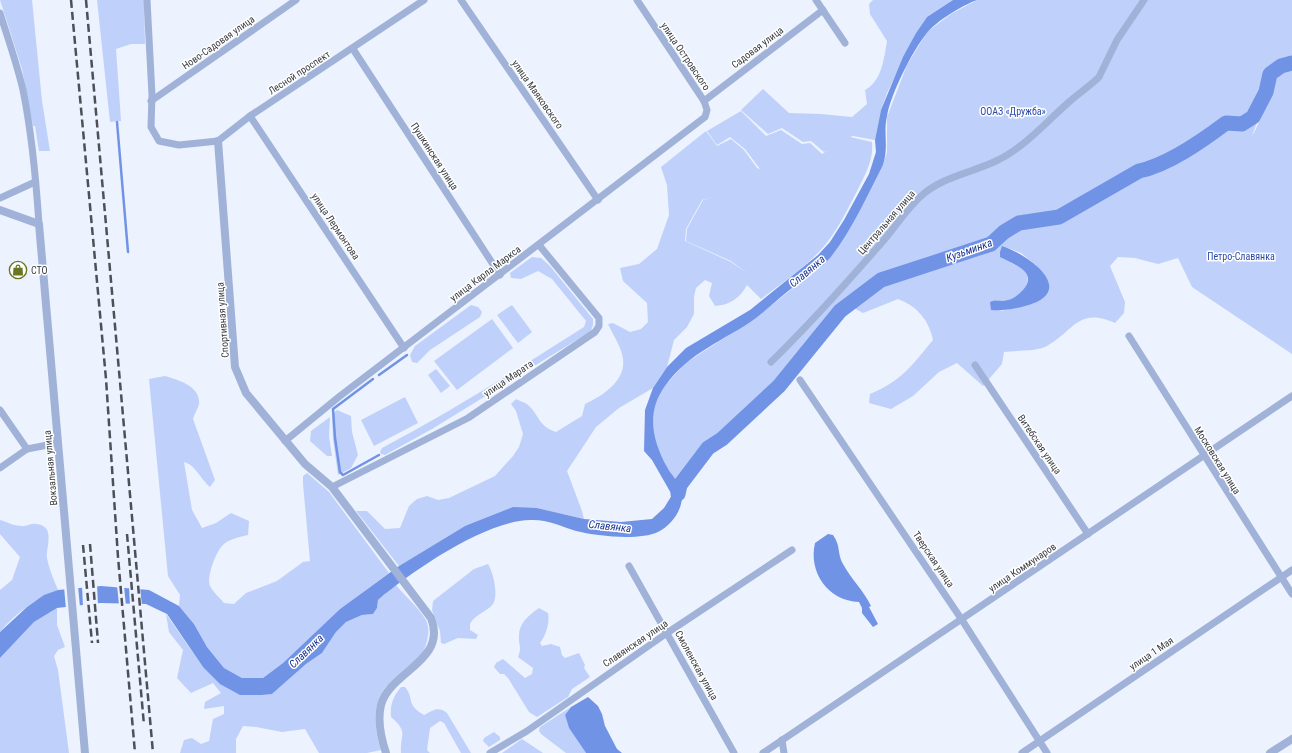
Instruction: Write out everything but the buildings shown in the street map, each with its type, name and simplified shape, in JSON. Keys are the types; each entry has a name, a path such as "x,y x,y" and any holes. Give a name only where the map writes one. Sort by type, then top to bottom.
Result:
{"street":[{"path":"146,0 152,127 156,136 159,140 179,145 218,141"},
{"name":"Ново-Садовая улица","path":"151,101 296,0"},
{"name":"Лесной проспект","path":"218,141 250,116 353,49 424,0"},
{"name":"улица Маяковского","path":"461,0 598,200"},
{"name":"улица Островского","path":"637,0 704,101 707,110 705,117 699,123"},
{"path":"816,0 845,43"},
{"name":"Центральная улица","path":"771,362 878,247 920,197 934,186 951,178 996,162 1008,155 1095,81 1099,77 1120,34 1144,0"},
{"name":"Садовая улица","path":"704,101 823,10"},
{"name":"Вокзальная улица","path":"0,13 14,54 23,89 29,122 84,753"},
{"name":"Пушкинская улица","path":"353,49 500,275"},
{"name":"улица Лермонтова","path":"250,116 404,348"},
{"name":"улица Карла Маркса","path":"285,441 336,400 699,123"},
{"name":"Спортивная улица","path":"218,141 235,367 246,393 305,464 332,487 431,618 434,627 434,636 422,659 384,695 379,720 380,735 386,753"},
{"path":"0,198 35,182"},
{"path":"0,210 39,224"},
{"name":"улица Марата","path":"332,487 468,418 595,332 599,326 599,318 539,245"},
{"name":"Московская улица","path":"1129,336 1292,594"},
{"name":"Витебская улица","path":"975,365 1088,534"},
{"name":"Тверская улица","path":"800,380 962,620 1047,753"},
{"name":"улица Коммунаров","path":"763,753 1292,396"},
{"path":"0,410 27,449"},
{"path":"0,468 27,449 58,443"},
{"name":"Славянская улица","path":"490,753 527,731 667,633 792,550"},
{"name":"Смоленская улица","path":"629,566 734,753"},
{"name":"улица 1 Мая","path":"1022,753 1292,570"},
{"path":"1270,753 1292,739"},
{"path":"782,740 784,753"}],"green space":[{"path":"0,0 32,0 42,101 50,151 39,151 22,69"},
{"path":"97,0 144,0 145,44 131,44 116,49 121,121 110,122"},
{"path":"873,0 953,0 927,17 916,33 887,93 881,110 875,140 853,136 850,137 872,142 872,155 863,179 844,217 821,249 796,272 761,299 747,285 741,294 734,300 715,306 709,296 712,283 705,280 696,288 694,297 694,314 687,327 674,340 667,367 653,388 619,408 596,427 567,471 584,519 537,508 465,526 399,566 356,511 367,511 385,529 400,528 409,506 417,499 427,496 438,500 449,498 495,476 513,456 519,447 523,434 516,411 511,404 516,399 527,404 542,424 550,430 556,432 582,416 585,404 599,397 612,387 621,374 623,359 621,350 608,324 613,323 630,332 641,329 648,322 647,303 623,281 620,268 639,264 657,249 669,215 667,185 661,167 706,131 717,146 731,139 744,150 757,168 760,169 745,149 730,137 717,145 707,131 741,111 766,136 781,130 802,144 810,143 822,154 828,150 824,152 811,141 803,142 782,128 768,134 741,110 763,89 789,113 852,117 867,104 865,90 871,86 879,75 887,41 870,14 869,4","holes":["720,195 703,200 687,229 686,241 731,261 748,274 731,262 685,241 686,229 702,200"]},
{"name":"ООАЗ «Дружба»","path":"977,0 1292,0 1292,63 1281,66 1270,74 1266,92 1253,116 1259,117 1252,136 1276,79 1292,68 1292,354 1192,287 1178,258 1158,264 1135,258 1118,257 1110,266 1125,302 1124,313 1115,323 1103,319 1085,319 1078,322 1056,340 1043,348 1004,352 1002,364 983,386 957,363 939,372 913,396 891,409 869,403 870,394 890,384 906,372 933,340 929,326 916,310 898,299 863,313 854,308 853,300 839,311 779,386 722,439 708,448 680,485 667,468 655,444 652,428 653,411 658,394 684,364 757,317 829,259 861,206 883,165 887,152 887,117 907,65 927,32 951,14","holes":["1003,246 1021,253 1036,265 1035,303 1001,311 996,300 1009,300 1018,296 1025,288 1028,279 1027,274 1021,267 1010,262"]},
{"path":"532,257 541,258 550,266 593,319 591,331 432,429 385,455 381,454 380,452 382,448 459,405 584,327 586,321 552,279 538,271 521,279 511,278 510,273"},
{"path":"471,305 478,307 482,312 480,317 430,350 417,363 412,362 410,355 415,346"},
{"path":"512,305 532,332 518,343 497,315"},
{"path":"492,319 513,348 457,390 434,361"},
{"path":"436,369 450,386 441,393 428,375"},
{"path":"165,376 193,388 199,398 199,404 193,419 215,480 210,487 192,466 184,462 192,510 202,528 216,523 231,513 249,521 248,535 227,542 220,549 212,565 209,577 210,586 224,603 234,604 246,593 277,581 303,562 310,561 303,484 303,476 307,473 329,492 389,573 340,609 283,663 263,678 242,678 224,668 207,647 194,624 179,606 180,595 168,576 149,379"},
{"path":"405,397 418,423 374,446 361,420"},
{"path":"337,410 351,416 352,432 358,455 351,468 338,475 333,439 332,415"},
{"path":"330,417 329,437 332,456 327,456 310,441 311,431"},
{"path":"0,520 18,526 36,524 46,528 49,537 47,558 58,590 42,597 19,612 0,632 0,590 12,580 20,557 0,534"},
{"path":"488,564 495,584 495,600 490,607 475,618 470,624 470,630 478,635 476,639 458,638 444,644 441,643 440,631 432,610 433,601 474,569"},
{"path":"396,585 423,615 426,620 428,633 421,655 414,663 391,681 380,696 376,709 376,723 377,737 381,750 367,753 319,753 305,729 282,732 243,726 236,739 236,753 180,753 184,740 192,738 201,744 209,741 213,719 224,714 224,706 204,709 205,702 221,693 213,683 191,693 177,678 183,650 169,632 166,614 203,667 272,694 306,664 322,653 336,632 346,622 362,615 373,614 377,608 378,600"},
{"path":"57,608 57,625 65,647 58,650 54,656 58,670 69,753 0,753 0,658 34,622"},
{"path":"539,608 548,613 547,629 540,643 542,646 551,644 560,647 562,655 565,658 579,653 585,665 584,668 590,677 572,689 568,697 537,717 529,712 508,678 504,674 500,674 494,667 496,663 503,659 525,678 532,674 533,668 518,657 520,649 519,633 524,621"},
{"path":"401,687 405,687 408,691 414,708 424,715 438,709 447,713 471,753 461,753 444,723 440,721 430,728 427,750 430,753 401,753 402,730 397,722 391,717 391,708 396,694"},
{"path":"571,707 565,715 569,728 586,753 566,753 539,731 540,727"},
{"path":"494,732 500,737 500,740 489,747 483,741 484,738"},
{"path":"522,739 543,753 502,753"}],"water":[{"name":"Славянка","path":"953,0 977,0 957,10 936,24 920,42 897,85 889,107 886,122 886,152 883,165 852,224 830,258 756,318 685,364 674,374 659,396 653,416 655,436 662,457 668,469 680,486 682,493 682,500 678,513 664,528 650,535 629,537 584,533 548,522 536,520 512,523 492,529 471,538 429,562 410,575 378,600 377,608 373,614 362,615 346,622 336,632 322,653 306,664 272,694 240,695 220,684 203,667 167,614 146,604 100,603 57,608 34,622 0,658 0,632 27,607 44,595 58,590 101,586 149,590 179,606 194,624 207,647 224,668 242,678 263,678 283,663 340,609 399,566 465,526 513,507 537,508 584,519 621,522 652,519 664,508 672,495 652,460 644,451 645,410 653,388 667,367 686,348 750,310 818,255 830,242 869,174 876,152 875,140 881,110 903,57 916,33 927,17"},
{"path":"1002,246 1025,257 1036,265 1044,274 1049,283 1048,292 1041,300 1017,308 991,310 990,302 1012,299 1023,290 1027,284 1028,278 1022,269 1000,257"},
{"path":"828,534 833,535 843,564 871,606 869,607 878,624 873,627 862,613 862,608 859,602 848,600 830,591 818,574 814,554 815,543"},
{"path":"588,697 598,706 605,726 617,749 622,753 586,753 569,728 565,715 571,707"}],"pier":[{"path":"97,584 98,605 83,607 82,586"},
{"path":"117,585 124,586 126,606 119,605"},
{"path":"78,586 80,607 66,609 64,587"},
{"path":"129,586 140,587 142,606 130,606"}],"waterway":[{"name":"Кузьминка","path":"678,494 680,485 708,448 722,439 779,386 840,311 881,280 991,244 1004,232 1019,223 1059,217 1139,171 1161,164 1184,152 1226,123 1242,124 1253,117 1266,92 1270,74 1281,66 1292,63"},
{"path":"117,122 128,252"},
{"path":"379,375 407,355"},
{"path":"373,379 333,409 335,438 340,472 343,475 379,455"}],"railway":[{"path":"71,0 106,379 118,557 135,753"},
{"path":"86,0 153,753"},
{"path":"127,534 144,725"},
{"path":"90,544 98,643"},
{"path":"83,545 92,643"}],"place":[{"name":"СТО","path":"18,270"}],"park label":[{"name":"Петро-Славянка","path":"1241,256"}]}
